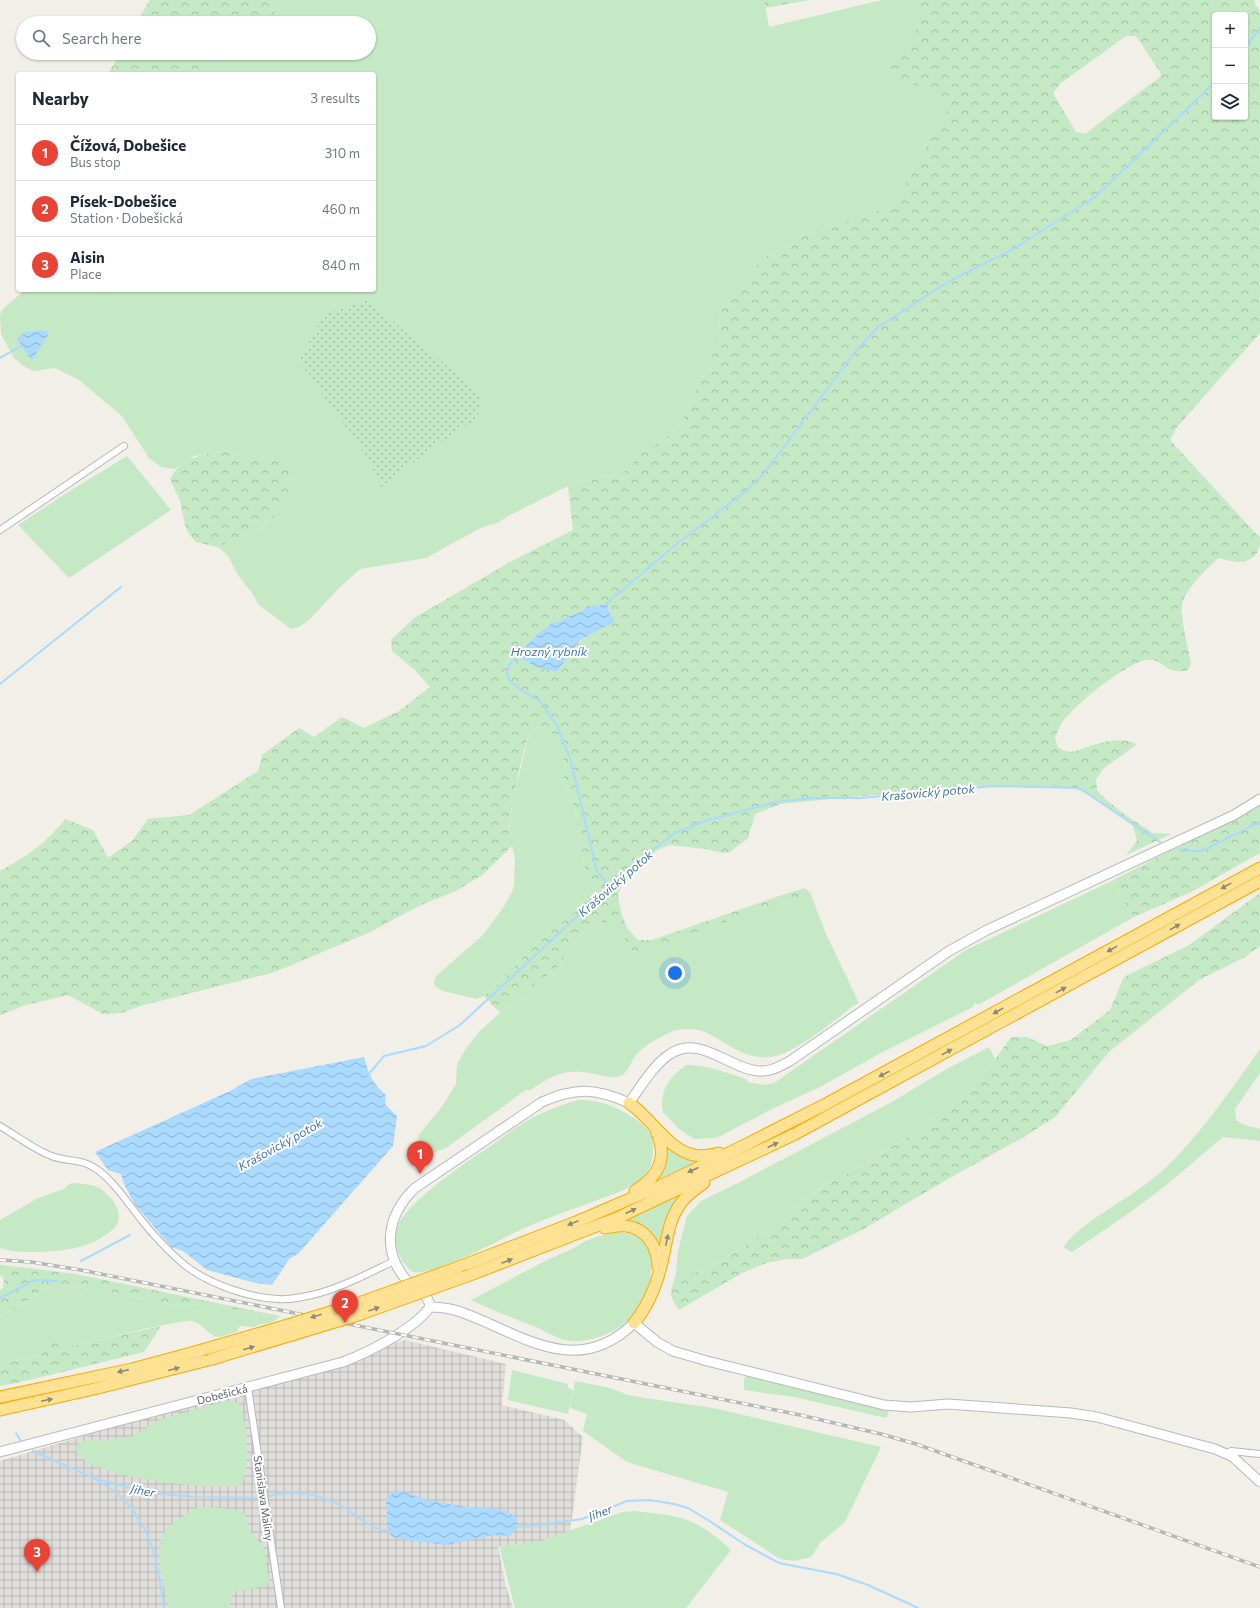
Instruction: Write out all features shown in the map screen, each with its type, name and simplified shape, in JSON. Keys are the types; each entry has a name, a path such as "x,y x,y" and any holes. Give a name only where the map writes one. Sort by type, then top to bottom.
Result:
{"highway":[{"path":"3,1397 112,1374 202,1350 348,1306 459,1267 569,1224 660,1186 867,1083 1260,868"},
{"path":"5,1409 94,1390 212,1359 351,1317 470,1275 617,1218 795,1134 1260,881"},
{"path":"629,1103 643,1114 656,1129 673,1144 686,1152 694,1155 707,1156 741,1147"},
{"path":"609,1207 646,1183 657,1170 662,1149 656,1129"},
{"path":"634,1323 648,1303 658,1278 670,1228 681,1202 692,1191 738,1161"},
{"path":"583,1232 619,1225 639,1231 650,1240 654,1247 658,1264 658,1278"}],"street":[{"path":"0,530 124,446"},
{"path":"1260,799 1234,815 987,930 949,951 820,1041 774,1070 759,1071 744,1068 697,1048 682,1049 670,1053 660,1061 629,1103 611,1095 596,1092 577,1091 561,1094 536,1106 416,1188 405,1198 397,1211 390,1235 391,1252 394,1261 402,1275 409,1283 430,1301 430,1307 455,1309 521,1338 549,1348 563,1350 585,1349 601,1344 622,1334 634,1323 657,1342 673,1351 707,1361 884,1405 911,1407 948,1404 1071,1413 1097,1417 1215,1449 1233,1457 1260,1482"},
{"path":"0,1126 49,1155 84,1162 98,1170 171,1253 207,1279 234,1290 258,1297 278,1299 296,1298 317,1294 341,1285 394,1261"},
{"name":"Dobešická","path":"0,1452 343,1362 361,1355 413,1323 430,1307"},
{"name":"Stanislava Maliny","path":"248,1388 281,1608"},
{"path":"1225,1454 1231,1451 1260,1454"}],"shaded area":[{"path":"405,1340 506,1364 502,1405 564,1420 583,1437 570,1531 541,1541 498,1547 506,1586 513,1608 0,1608 0,1461"}],"green space":[{"path":"150,0 285,0 272,16 140,16"},
{"path":"285,0 764,0 769,27 882,0 907,0 926,13 953,102 893,207 803,235 789,246 767,256 750,272 719,313 720,339 679,428 638,456 628,470 618,475 601,476 568,486 497,523 483,527 426,558 360,569 340,587 309,620 299,627 291,629 259,605 238,575 228,556 217,547 256,530 268,522 242,456 230,451 194,456 175,469 161,467 149,458 122,416 79,380 55,368 33,371 22,365 14,358 1,334 0,314 4,308 23,292 376,292 376,72 190,72 201,68 213,60 376,60 376,16 272,16"},
{"path":"764,0 810,0 765,8"},
{"path":"907,0 1255,0 1255,5 1260,10 1260,333 1177,427 1170,440 1260,538 1258,551 1253,557 1240,562 1218,558 1187,592 1182,605 1182,610 1183,625 1191,664 1187,671 1171,670 1154,660 1147,660 1127,668 1088,696 1067,716 1061,724 1055,738 1058,747 1068,752 1117,740 1136,744 1104,768 1096,779 1097,790 1104,798 1127,816 1153,833 1171,834 1126,855 1137,841 1133,826 1088,794 1071,787 1003,786 861,796 781,804 755,814 748,838 730,852 723,853 705,849 670,845 659,849 640,862 622,884 618,896 621,912 627,928 638,940 652,940 805,888 812,895 770,906 641,952 634,952 617,927 608,921 593,926 581,936 564,957 561,965 500,1013 484,996 493,989 534,946 583,905 589,888 572,799 564,784 563,778 565,767 563,758 557,750 555,736 547,729 540,727 536,728 530,734 520,766 509,830 513,845 482,875 456,891 421,905 368,933 275,972 144,1005 121,1013 103,1014 68,995 26,1005 0,1015 0,871 36,849 51,836 65,819 93,830 108,858 132,841 148,819 189,815 258,771 262,755 299,728 314,737 342,717 364,728 399,711 430,687 415,670 392,651 391,640 414,618 510,562 573,530 568,486 601,476 618,475 628,470 638,456 679,428 720,339 719,313 744,279 762,260 772,253 794,243 803,235 893,206 952,102 888,73 926,14","holes":["1126,36 1136,36 1160,72 1161,76 1085,134 1076,132 1053,93 1061,83","607,603 614,621 580,640 557,672 536,667 519,657 530,641 559,622 573,614 579,613 588,606 593,607"]},
{"path":"116,60 213,60 201,68 190,72 109,72"},
{"path":"367,300 481,394 477,419 431,449 381,487 367,457 299,361 324,314"},
{"path":"230,451 242,456 287,463 291,478 288,493 280,512 256,530 217,547 196,542 189,534 185,525 180,501 170,479 175,471 188,460 203,455"},
{"path":"127,456 171,510 69,578 18,525"},
{"path":"536,728 547,728 555,736 557,750 563,758 565,767 563,778 564,784 572,799 578,825 582,857 589,882 589,888 583,905 534,946 493,989 484,996 476,999 443,991 436,987 434,982 436,976 482,936 503,908 512,892 514,885 515,860 509,830 513,799 529,735"},
{"path":"1260,804 1260,853 1191,892 1134,917 1112,881"},
{"path":"1112,881 1134,917 978,1005 975,1002 973,1007 879,1054 820,1087 774,1108 716,1138 694,1139 679,1129 663,1112 662,1104 664,1091 670,1080 686,1065 702,1066 718,1070 748,1080 747,1082 764,1085 774,1083 966,950"},
{"path":"1260,893 1260,946 1245,957 1199,980 1109,1052 1055,1117 1024,1137 946,1180 862,1230 802,1259 787,1259 766,1263 742,1273 679,1310 671,1296 676,1273 679,1277 683,1277 703,1270 742,1248 765,1232 822,1186 840,1178 914,1133 968,1091 994,1061 1011,1037 1027,1037 1047,1046 1071,1040 1110,1010 1124,977 1189,945"},
{"path":"811,895 826,934 859,1003 802,1044 780,1055 759,1057 738,1051 710,1034 699,1030 686,1029 673,1031 649,1044 639,1052 623,1075 609,1077 577,1072 558,1074 528,1091 527,1089 446,1148 427,1155 420,1149 418,1136 441,1108 456,1084 457,1064 467,1047 480,1031 500,1013 561,965 564,957 581,936 593,926 608,921 613,924 620,931 634,952 770,906"},
{"path":"989,1047 995,1059 968,1091 914,1133 840,1178 822,1186 765,1232 742,1248 703,1270 683,1277 678,1277 676,1273 678,1251 687,1216 701,1201 890,1103 945,1070"},
{"path":"1260,1049 1260,1073 1235,1109 1236,1120 1242,1124 1260,1129 1260,1141 1223,1137 1165,1186 1132,1211 1072,1252 1064,1248 1074,1234 1150,1181 1188,1145 1213,1114"},
{"path":"579,1100 595,1101 619,1109 633,1117 649,1131 653,1141 653,1157 650,1167 640,1180 623,1190 520,1230 483,1249 435,1269 423,1272 414,1272 404,1264 397,1248 396,1231 404,1216 413,1205 440,1182 525,1122 554,1108"},
{"path":"663,1139 703,1159 652,1182"},
{"path":"73,1183 96,1186 104,1191 113,1201 119,1214 119,1219 117,1224 110,1232 87,1245 61,1250 18,1252 0,1248 0,1220 38,1198 64,1189"},
{"path":"682,1194 661,1253 621,1221"},
{"path":"618,1232 636,1236 645,1243 650,1251 651,1273 645,1295 634,1314 623,1325 611,1332 585,1340 566,1340 471,1300 584,1242 596,1237"},
{"path":"0,1265 80,1275 280,1316 277,1319 262,1314 211,1306 178,1305 74,1286 46,1289 0,1317 0,1290 3,1288 4,1282 3,1277 0,1276"},
{"path":"74,1286 178,1305 211,1306 262,1314 277,1319 270,1323 261,1324 254,1327 241,1326 238,1328 237,1332 219,1337 211,1334 193,1321 173,1323 68,1347 56,1343 50,1344 42,1354 15,1361 0,1361 0,1317 46,1289"},
{"path":"161,1326 144,1352 0,1386 0,1361 15,1361 42,1354 49,1344 56,1343 68,1347"},
{"path":"512,1370 568,1384 568,1388 573,1390 568,1414 508,1400"},
{"path":"746,1376 884,1409 889,1412 886,1418 794,1397 744,1390 744,1380"},
{"path":"575,1381 610,1388 628,1395 713,1408 881,1447 845,1522 821,1542 811,1557 795,1561 780,1559 720,1520 728,1492 627,1462 583,1431 587,1414 570,1408"},
{"path":"232,1401 239,1404 246,1433 246,1469 241,1486 204,1486 168,1483 122,1475 87,1463 76,1451 76,1446 80,1442 90,1440 102,1441 133,1436 155,1421 223,1402"},
{"path":"199,1507 224,1508 244,1513 248,1528 264,1547 269,1582 267,1586 233,1592 229,1608 168,1608 161,1569 161,1540 164,1532 175,1521"},
{"path":"634,1511 678,1517 690,1521 709,1532 731,1550 686,1608 515,1608 499,1546 541,1541 622,1512"}],"water":[{"path":"40,330 47,331 48,335 31,360 17,339 21,334"},
{"name":"Hrozný rybník","path":"607,603 610,614 615,621 580,640 557,672 536,667 519,657 530,641 552,623 559,622 573,614 579,613 588,606 593,607"},
{"path":"364,1057 372,1078 377,1086 386,1095 385,1104 397,1116 393,1146 298,1254 290,1258 272,1285 256,1283 207,1270 183,1251 171,1247 134,1203 124,1184 121,1174 108,1170 95,1152 230,1091 251,1079"},
{"path":"401,1491 431,1501 506,1511 517,1519 518,1526 510,1536 493,1535 447,1545 399,1539 391,1536 389,1531 386,1503 388,1497 394,1492"}],"waterway":[{"path":"1248,44 1260,28"},
{"path":"606,604 674,546 746,491 765,472 856,351 878,327 948,282 1015,248 1095,197 1213,84"},
{"path":"0,358 21,346"},
{"path":"0,684 121,587"},
{"path":"521,654 509,665 507,675 511,682 541,702 557,726 570,758 597,871 609,887"},
{"name":"Krašovický potok","path":"368,1075 384,1056 426,1046 460,1025 635,863 675,833 705,821 776,802 813,798 860,798 995,786 1079,788 1160,842"},
{"name":"Krašovický potok","path":"1179,849 1185,851 1202,851 1260,822"},
{"name":"Krašovický potok","path":"81,1261 130,1235"},
{"name":"Krašovický potok","path":"0,1298 35,1280 58,1281"},
{"name":"Jiher","path":"16,1433 21,1441"},
{"name":"Jiher","path":"33,1451 96,1479 147,1492 194,1497 259,1498"},
{"path":"97,1480 120,1496 131,1508 147,1534 156,1562 164,1608"},
{"name":"Jiher","path":"269,1496 289,1493 310,1494 339,1505 373,1527 391,1531"},
{"name":"Jiher","path":"515,1527 582,1519 627,1501 650,1500 674,1504 688,1508 744,1544 779,1563 836,1574 868,1585 918,1608"}],"railway":[{"path":"0,1260 31,1262 81,1270 800,1415 881,1434 916,1444 1260,1567"}],"place":[{"name":"Čížová, Dobešice","path":"420,1174"},
{"name":"Písek-Dobešice","path":"345,1323"},
{"name":"Aisin","path":"37,1572"}]}
